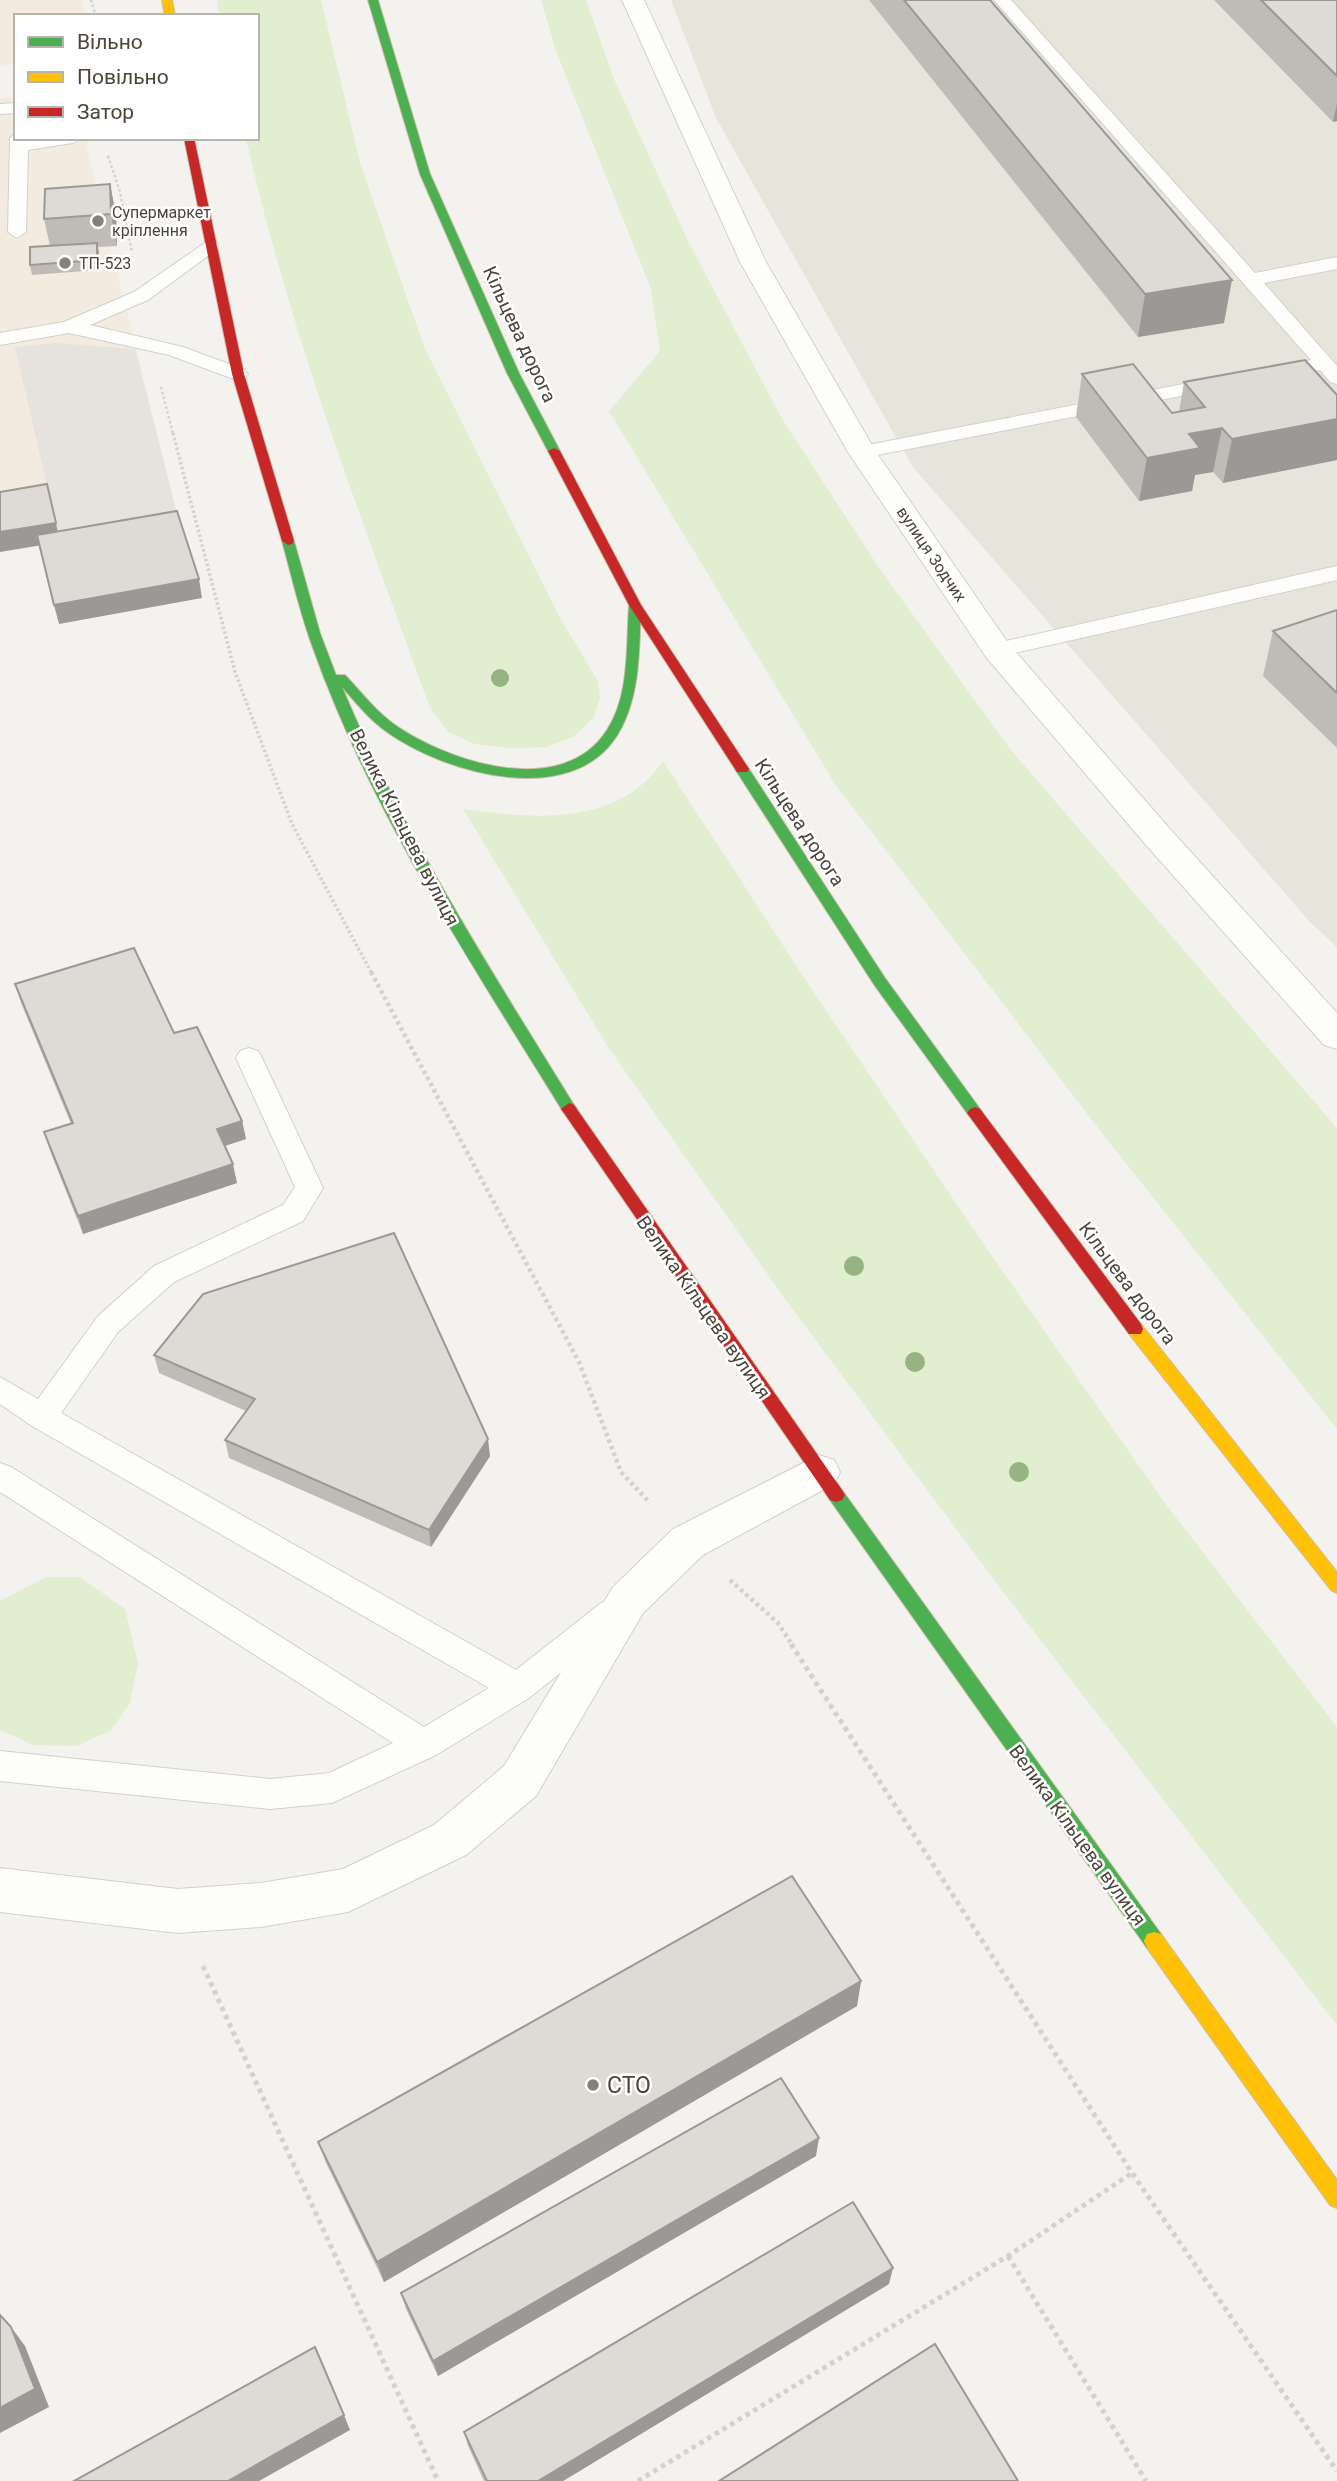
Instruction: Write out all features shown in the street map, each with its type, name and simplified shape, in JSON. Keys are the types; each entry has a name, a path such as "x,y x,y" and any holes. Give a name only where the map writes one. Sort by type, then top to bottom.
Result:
{"highway":[{"name":"Кільцева дорога","path":"373,0 425,174 513,373 635,605 880,982 1110,1297 1337,1585"},
{"name":"Велика Кільцева вулиця","path":"189,140 209,246 238,374 324,662 369,763 434,891 588,1139 819,1472 1337,2198"},
{"path":"324,662 391,728 423,747 471,765 516,775 547,775 573,769 594,758 612,735 626,697 635,605"}],"street":[{"name":"вулиця Зодчих","path":"633,0 752,262 862,452 998,650 1337,1036"},
{"path":"0,1889 178,1911 261,1905 348,1890 450,1840 520,1781 628,1600 688,1542 819,1472"}],"lane":[{"path":"1002,0 1329,371"},
{"path":"17,232 19,142 46,140"},
{"path":"0,339 69,327 141,296 209,246"},
{"path":"1251,280 1337,263"},
{"path":"69,327 150,342 202,358 238,374"},
{"path":"862,452 1248,378 1329,371"},
{"path":"998,650 1337,573"},
{"path":"42,1417 108,1324 164,1274 293,1213 309,1188 249,1058"},
{"path":"0,1389 42,1417 518,1688"},
{"path":"0,1476 424,1745"},
{"path":"0,1766 270,1794 332,1788 424,1745 518,1688 628,1600"}],"path":[{"path":"105,149 120,192 141,296"},
{"path":"150,342 235,672 292,824 579,1362 621,1472 688,1542 778,1623 1132,2173 1337,2471"},
{"path":"178,1911 438,2481"},
{"path":"638,2481 1008,2256 1132,2173"},
{"path":"1008,2256 1146,2481"}],"shaded area":[{"path":"0,0 82,0 86,14 14,14 14,64 0,65"},
{"path":"671,0 1337,0 1337,947 1310,922 912,466 716,118"},
{"path":"14,97 14,140 87,140 87,149 179,522 0,550 0,98"},
{"path":"57,343 135,349 179,522 60,542 15,347"}],"green space":[{"path":"217,0 321,0 361,166 425,349 559,616 598,681 600,697 594,717 573,737 547,747 510,748 475,744 448,732 430,708 353,497 306,355 246,140 259,140 259,14 219,14"},
{"path":"541,0 586,0 614,79 688,241 781,417 879,568 1010,749 1337,1128 1337,1429 1105,1137 835,784 609,411 660,351 651,289 556,51"},
{"path":"663,761 805,979 978,1236 1165,1503 1337,1727 1337,2025 1001,1589 785,1299 608,1047 463,809 546,816 599,808 623,798 644,782"},
{"path":"46,1577 80,1577 125,1609 138,1663 130,1703 111,1730 77,1746 33,1745 0,1730 0,1601"}],"building":[{"path":"904,0 990,0 1232,280 1145,294"},
{"path":"1261,0 1337,0 1337,76"},
{"path":"110,184 111,214 44,219 45,189"},
{"path":"97,243 97,260 30,265 30,247"},
{"path":"1305,360 1337,395 1337,419 1232,439 1222,428 1189,434 1200,448 1147,458 1082,374 1133,364 1172,413 1205,407 1184,382"},
{"path":"47,484 56,523 0,532 0,492"},
{"path":"177,511 199,579 54,605 37,535"},
{"path":"1337,610 1337,693 1273,631"},
{"path":"134,948 174,1033 197,1027 242,1121 217,1129 233,1164 78,1216 44,1132 73,1123 15,984"},
{"path":"394,1233 488,1439 429,1530 225,1440 255,1399 154,1355 203,1294"},
{"name":"СТО","path":"792,1876 861,1981 377,2262 318,2142"},
{"path":"781,2078 819,2138 433,2361 401,2293"},
{"path":"853,2202 893,2268 538,2481 487,2481 464,2432"},
{"path":"0,2315 11,2327 35,2389 0,2408"},
{"path":"935,2344 1018,2481 719,2481"},
{"path":"315,2347 344,2415 228,2481 74,2481"}],"traffic: fast":[{"path":"373,0 425,174 513,373 554,451"},
{"path":"288,541 319,648 377,779 437,891 569,1109"},
{"path":"340,678 393,730 444,757 474,767 506,773 537,774 566,768 591,756 611,735 619,721 631,672 635,605"},
{"path":"742,769 880,982 975,1113"},
{"path":"836,1495 1154,1941"}],"traffic: slow":[{"path":"167,0 170,14"},
{"path":"1135,1329 1337,1585"},
{"path":"1154,1941 1337,2198"}],"traffic: jam":[{"path":"189,140 238,374 288,541"},
{"path":"554,451 635,605 742,769"},
{"path":"569,1109 836,1495"},
{"path":"975,1113 1135,1329"}],"place":[{"name":"Супермаркет кріплення","path":"98,221"},
{"name":"ТП-523","path":"65,263"},
{"name":"СТО","path":"593,2085"}]}
